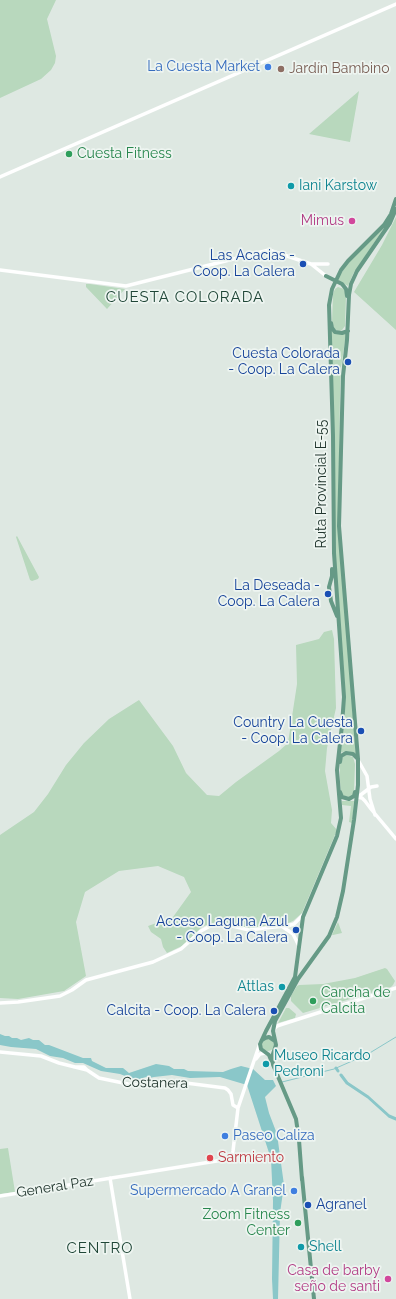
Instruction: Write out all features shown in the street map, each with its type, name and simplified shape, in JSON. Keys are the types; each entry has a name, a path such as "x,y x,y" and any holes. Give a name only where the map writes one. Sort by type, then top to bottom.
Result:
{"main road":[{"name":"Ruta Provincial E-55","path":"261,1041 294,980 304,914 339,828 341,813 337,770 344,711 333,531 333,430 329,305 332,289 341,270 384,225 396,199"},
{"name":"Ruta Provincial E-55","path":"273,1031 274,1023 286,1001 326,941 338,917 344,891 358,785 358,759 340,531 342,389 348,331 349,290 353,278 388,226 396,209"},
{"path":"328,276 341,270"},
{"path":"328,276 344,286 347,292 348,306"},
{"path":"329,305 334,288 344,286"},
{"path":"329,316 333,330 340,332 348,331"},
{"path":"340,332 346,328 348,316"},
{"path":"333,531 331,542 332,576 329,587 331,601 336,613 339,648 342,662"},
{"path":"337,770 340,766 341,757 344,754 351,754 358,759"},
{"path":"349,799 354,795 358,785"},
{"path":"338,786 342,797 357,799"},
{"path":"273,1031 275,1046 273,1057 274,1065"},
{"path":"266,1053 272,1052 275,1046 274,1040 269,1037 261,1041 261,1047 274,1065 296,1119 314,1298"}],"street":[{"path":"0,176 396,4"},
{"path":"0,270 126,286 266,250 274,251 311,264 328,276"},
{"path":"311,264 328,264"},
{"path":"358,759 367,776 371,804 375,815"},
{"path":"357,799 372,786 377,786"},
{"path":"357,799 364,800 396,839"},
{"path":"0,1003 24,1002 60,996 86,980 153,962 184,948 201,931 210,926 224,924 249,930 282,927 294,924 304,914"},
{"path":"282,927 291,932 299,946"},
{"path":"273,1031 278,1026 396,988"},
{"path":"238,1108 261,1041"},
{"name":"Costanera","path":"0,1052 31,1054 74,1067 84,1067 99,1078 128,1084 178,1082 225,1088 230,1093 233,1105 238,1108"},
{"path":"254,1062 258,1055 266,1053"},
{"name":"General Paz","path":"0,1196 225,1160 231,1157 233,1151 238,1108"},
{"path":"110,1178 130,1299"}],"green space":[{"path":"0,0 56,0 47,19 56,56 55,63 51,70 41,79 0,98"},
{"path":"359,91 350,142 309,134"},
{"path":"396,217 396,330 354,292 382,245"},
{"path":"386,225 353,274 348,286 337,280 347,264"},
{"path":"86,284 125,289 107,309 86,287"},
{"path":"338,287 344,289 346,297 345,326 339,331 334,329 332,322 333,294 335,289"},
{"path":"331,329 346,334 341,368 338,528 356,753 346,751 340,753 345,714 345,687 336,572"},
{"path":"17,536 39,577 38,579 32,581 30,580 16,537"},
{"path":"332,630 334,639 336,708 327,748 325,771 332,810 331,823 337,830 302,913 293,921 286,924 249,929 225,922 209,924 202,927 182,946 167,953 163,947 161,939 151,932 148,926 173,917 191,892 184,877 158,866 119,871 85,892 76,922 86,976 64,991 18,999 0,998 0,835 34,812 48,794 66,765 84,743 109,719 139,700 173,746 186,773 207,795 219,796 288,743 297,684 296,645 319,639 324,632"},
{"path":"346,755 353,757 355,764 354,794 350,797 343,796 341,792 340,763"},
{"path":"342,801 354,801 352,823 349,822 351,806 342,805"},
{"path":"338,922 342,933 332,935"},
{"path":"385,968 395,981 391,987 303,1013 291,1001 291,996 299,985 323,984 355,978"},
{"path":"286,1008 289,1008 296,1014 295,1018 278,1023"},
{"path":"266,1039 270,1039 274,1045 270,1051 266,1051 262,1047 262,1043"},
{"path":"8,1148 15,1192 0,1194 0,1149"}],"water":[{"path":"0,1034 21,1040 29,1038 39,1040 45,1045 49,1045 83,1058 91,1058 92,1061 106,1068 123,1068 129,1073 156,1064 188,1071 223,1072 241,1066 253,1069 265,1080 273,1080 276,1086 265,1097 277,1134 284,1185 280,1213 278,1299 273,1299 272,1279 273,1201 271,1159 247,1085 220,1077 190,1078 172,1075 133,1079 120,1074 101,1071 83,1063 75,1063 63,1058 50,1056 36,1049 0,1045"}],"waterway":[{"path":"282,1082 334,1069 368,1054 396,1037"},
{"path":"341,1075 347,1083 368,1097 389,1116 396,1119"}],"place":[{"name":"La Cuesta Market","path":"268,67"},
{"name":"Jardín Bambino","path":"281,69"},
{"name":"Cuesta Fitness","path":"69,154"},
{"name":"Iani Karstow","path":"291,186"},
{"name":"Mimus","path":"352,221"},
{"name":"Las Acacias - Coop. La Calera","path":"303,264"},
{"name":"Cuesta Colorada - Coop. La Calera","path":"348,362"},
{"name":"La Deseada - Coop. La Calera","path":"328,594"},
{"name":"Country La Cuesta - Coop. La Calera","path":"361,731"},
{"name":"Acceso Laguna Azul - Coop. La Calera","path":"296,930"},
{"name":"Attlas","path":"282,987"},
{"name":"Cancha de Calcita","path":"313,1001"},
{"name":"Calcita - Coop. La Calera","path":"274,1011"},
{"name":"Museo Ricardo Pedroni","path":"266,1064"},
{"name":"Paseo Caliza","path":"225,1136"},
{"name":"Sarmiento","path":"210,1158"},
{"name":"Supermercado A Granel","path":"294,1191"},
{"name":"Agranel","path":"308,1205"},
{"name":"Zoom Fitness Center","path":"298,1223"},
{"name":"Shell","path":"301,1247"},
{"name":"Casa de barby seño de santi","path":"388,1279"}],"district":[{"name":"CUESTA COLORADA","path":"185,297"},
{"name":"CENTRO","path":"100,1248"}]}
